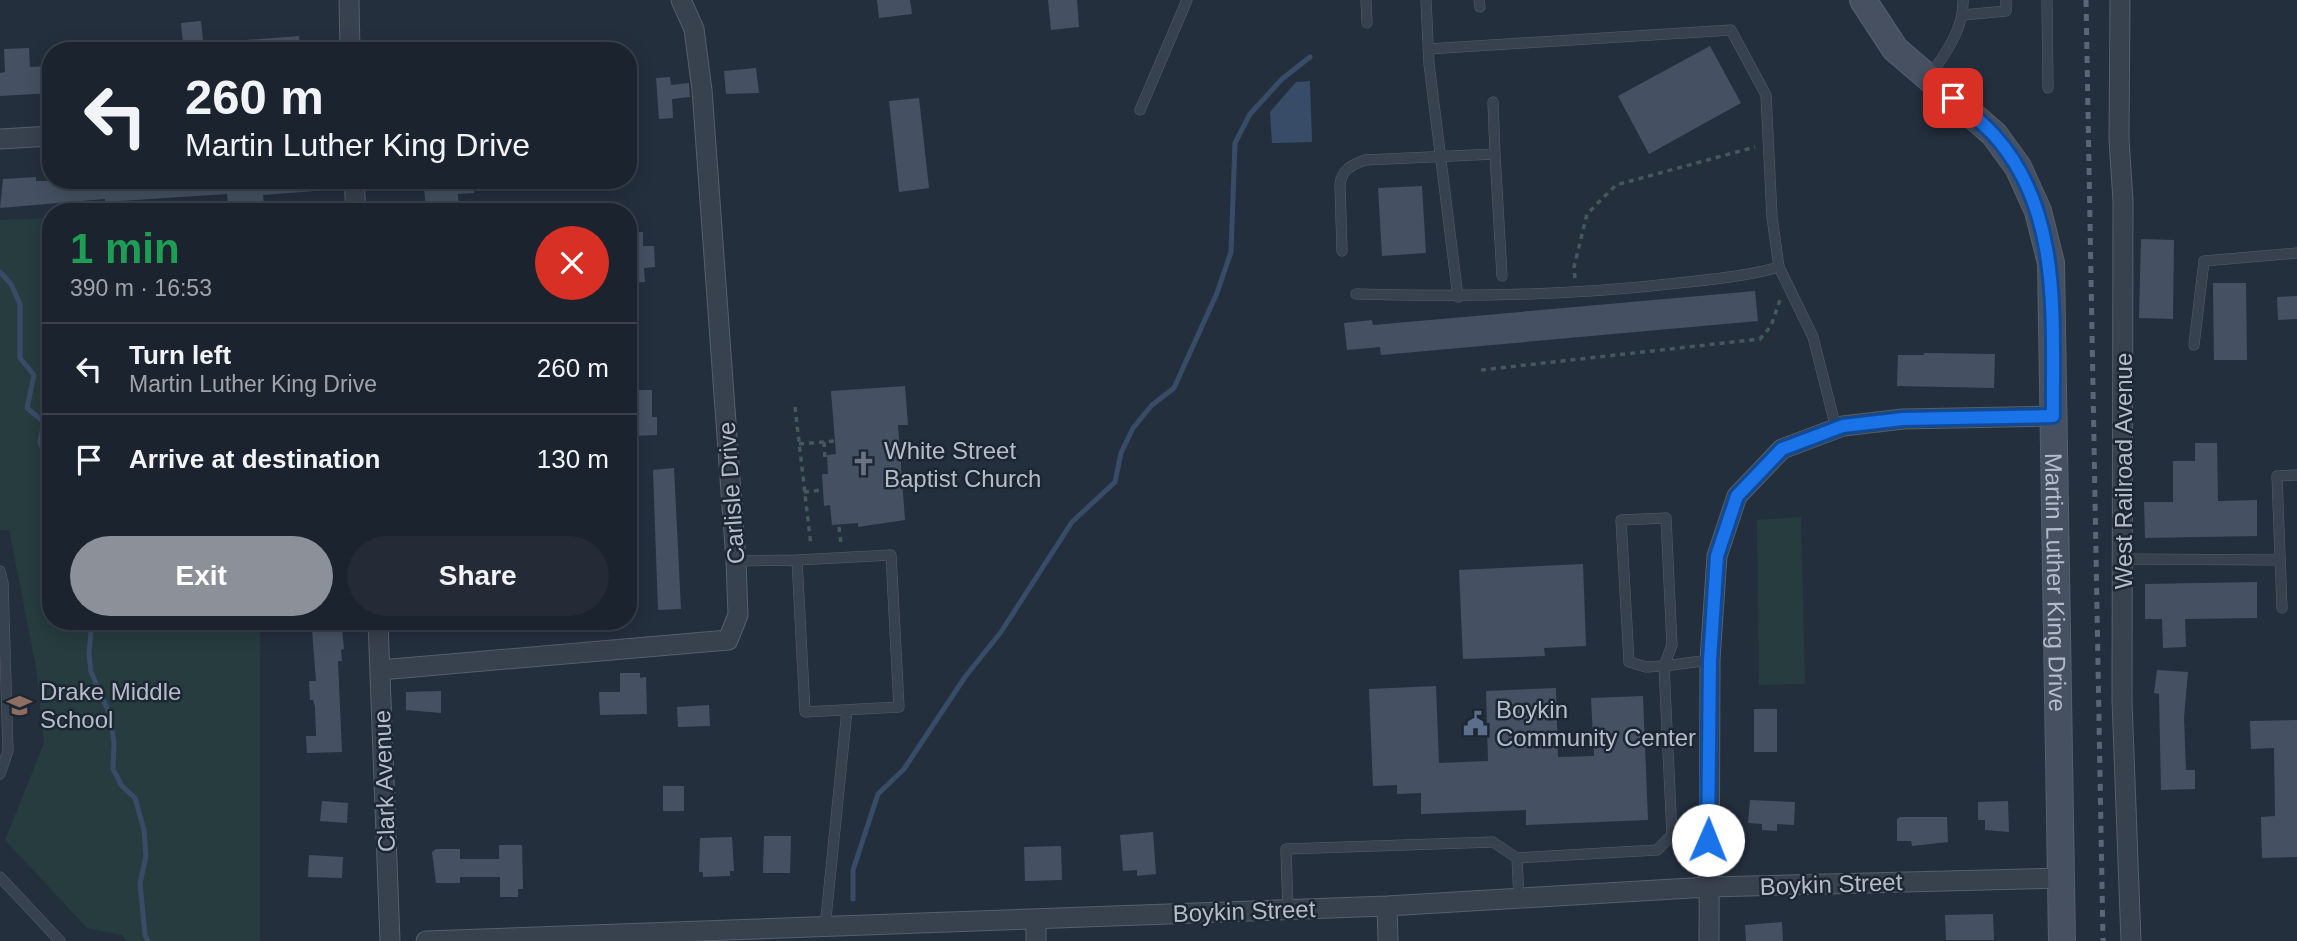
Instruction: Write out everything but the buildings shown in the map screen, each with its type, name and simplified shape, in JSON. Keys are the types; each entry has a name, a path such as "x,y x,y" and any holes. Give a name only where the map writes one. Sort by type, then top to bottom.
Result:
{"main road":[{"name":"Martin Luther King Drive","path":"1863,0 1895,50 1994,134 2018,167 2038,211 2050,263 2062,941"}],"street":[{"path":"349,0 350,42"},
{"name":"Carlisle Drive","path":"380,670 728,640 738,615 736,561 702,90 694,29 681,0"},
{"name":"West Railroad Avenue","path":"2120,0 2122,712 2131,941"},
{"path":"0,139 42,137"},
{"path":"1709,941 1710,660 1717,556 1737,496 1782,449 1836,428 1903,419 2053,416"},
{"name":"Clark Avenue","path":"378,630 390,941"},
{"name":"Boykin Street","path":"426,941 679,937 825,928 1387,906 1708,887 2061,878"},
{"path":"1387,906 1388,941"},
{"path":"1036,920 1036,941"}],"lane":[{"path":"1140,110 1187,0"},
{"path":"1366,0 1367,23"},
{"path":"1426,0 1429,49 1458,297"},
{"path":"1928,79 1951,45 1963,15 1963,0"},
{"path":"1963,15 2006,11 2006,0"},
{"path":"2047,0 2048,88"},
{"path":"1429,49 1731,30 1766,95 1772,217 1779,267 1813,337 1836,428"},
{"path":"1493,102 1502,276"},
{"path":"1342,251 1340,184 1342,175 1351,165 1365,160 1494,154"},
{"path":"2194,345 2204,261 2297,253"},
{"path":"1356,294 1458,297 1576,291 1752,274 1779,267"},
{"path":"2282,608 2277,476 2297,475"},
{"path":"1288,910 1286,849 1493,842 1517,858 1657,850 1672,835 1664,666 1672,645 1666,518 1621,520 1629,662 1646,667 1664,666 1710,660"},
{"path":"736,561 891,555 899,707 806,712 797,560"},
{"path":"2123,559 2280,560"},
{"path":"0,571 3,583 8,751 0,774"},
{"path":"825,928 847,710"},
{"path":"1517,858 1519,899"},
{"path":"0,877 60,941"}],"path":[{"path":"1576,291 1574,267 1587,214 1616,185 1768,143"},
{"path":"1481,370 1760,339 1775,317 1784,277"},
{"path":"795,407 809,547 820,546"},
{"path":"824,442 825,460"},
{"path":"799,444 835,442"},
{"path":"804,492 822,490"},
{"path":"839,527 841,544"},
{"path":"830,545 852,543"}],"green space":[{"path":"42,218 42,630 260,630 260,941 127,941 122,935 87,928 5,840 44,743 36,667 9,530 0,530 0,220"},
{"path":"1801,517 1805,684 1759,685 1757,520"}],"water":[{"path":"1310,81 1312,142 1272,143 1270,112 1296,82"}],"waterway":[{"path":"853,899 853,870 878,794 904,769 965,677 1001,632 1072,522 1115,482 1121,453 1133,428 1152,405 1174,388 1217,293 1231,252 1235,143 1250,114 1282,79 1310,57"},
{"path":"0,272 11,284 20,304 20,358 34,375 27,408 42,420"},
{"path":"42,432 42,447"},
{"path":"91,630 91,672 110,715 114,743 113,769 122,786 135,798 144,830 146,856 140,883 145,935 148,941"}],"railway":[{"path":"2086,0 2103,941"}],"place":[{"name":"White Street Baptist Church","path":"864,464"},
{"name":"Drake Middle School","path":"20,705"},
{"name":"Boykin Community Center","path":"1476,723"}],"route":[{"path":"1708,840 1710,660 1717,556 1737,496 1782,449 1843,426 1903,419 2053,416 2050,263 2038,211 2018,167 1994,134 1953,98"}]}
